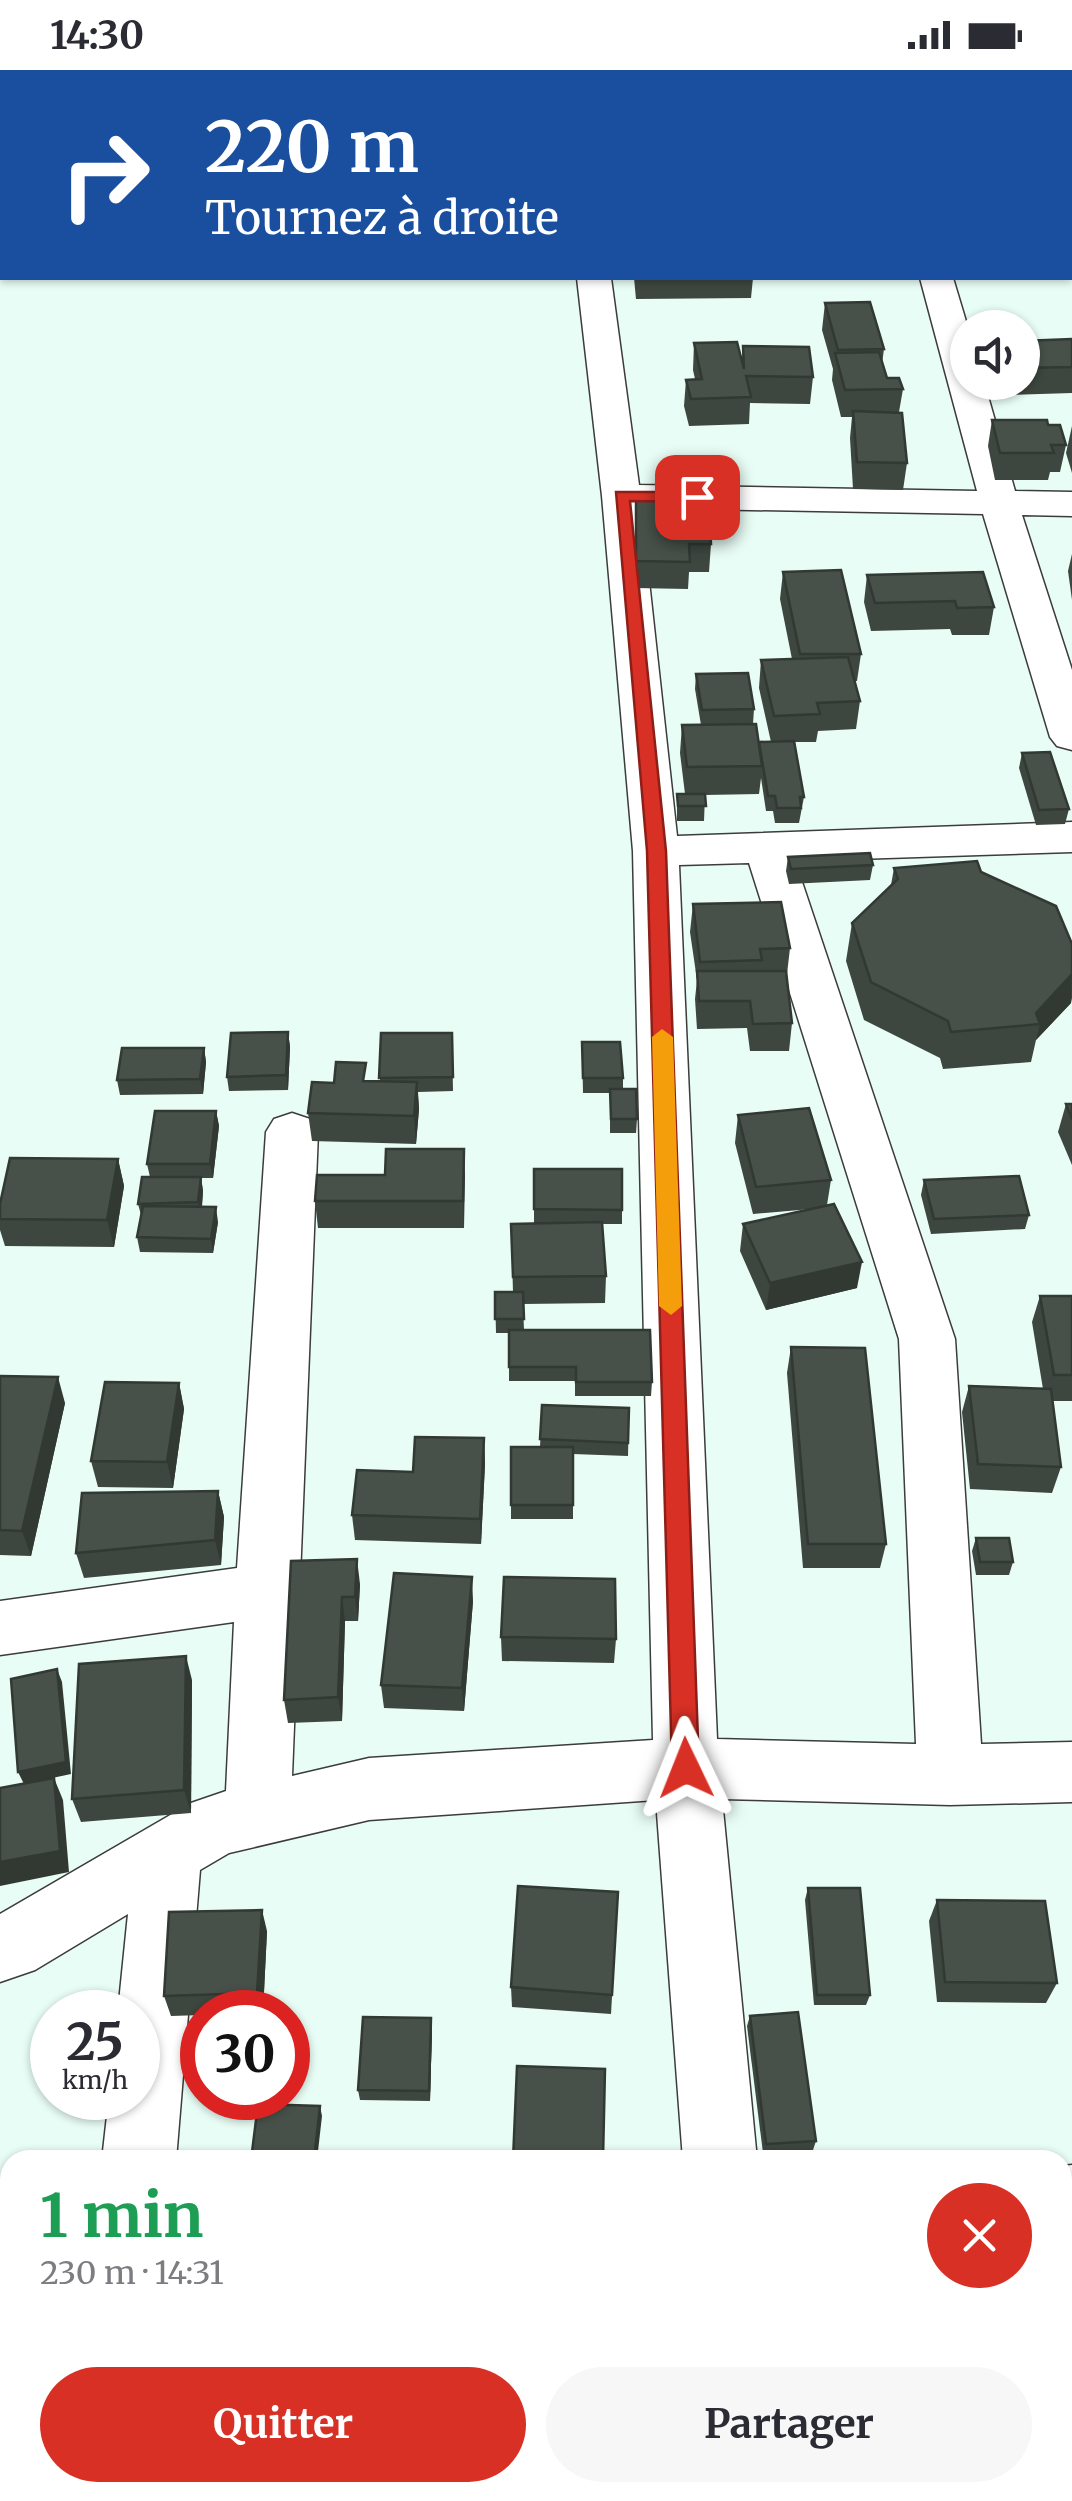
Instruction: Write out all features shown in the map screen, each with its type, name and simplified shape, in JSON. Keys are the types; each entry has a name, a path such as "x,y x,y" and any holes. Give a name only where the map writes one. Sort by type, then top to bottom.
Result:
{"street":[{"path":"594,280 622,496 656,851 686,1768 719,2150"},
{"path":"938,280 999,502 1072,737"},
{"path":"622,496 1072,504"},
{"path":"656,851 1072,837"},
{"path":"767,846 927,1340 950,1775"},
{"path":"258,1815 266,1591 292,1132"},
{"path":"0,1628 266,1591"},
{"path":"0,1948 12,1946 214,1825 369,1789 686,1768 950,1775 1072,1772"},
{"path":"140,2150 168,1853"}],"building":[{"path":"870,302 884,349 838,350 825,303"},
{"path":"1072,339 1072,367 1040,368 1040,340"},
{"path":"737,342 744,369 743,346 809,347 813,377 746,376 751,397 691,399 686,380 702,379 694,343"},
{"path":"879,352 887,378 899,378 903,389 845,390 835,353"},
{"path":"853,411 902,413 907,463 857,462"},
{"path":"992,420 1047,420 1048,425 1060,425 1066,445 1051,445 1054,453 1000,453"},
{"path":"636,497 687,497 688,526 710,526 711,544 689,544 690,562 636,561"},
{"path":"841,570 861,654 800,654 783,572"},
{"path":"983,572 994,607 957,608 955,601 875,603 867,575"},
{"path":"848,657 860,701 817,703 820,714 774,716 761,660"},
{"path":"748,673 754,709 702,710 696,674"},
{"path":"756,724 762,766 687,767 682,725"},
{"path":"794,741 804,797 800,797 801,808 777,808 775,796 768,796 759,742"},
{"path":"1050,752 1069,809 1039,810 1022,753"},
{"path":"677,794 705,794 706,806 678,806"},
{"path":"870,853 873,865 791,869 788,857"},
{"path":"977,861 981,872 1056,906 1072,944 1072,974 1036,1013 1040,1024 951,1032 948,1021 871,982 852,923 898,879 894,868"},
{"path":"781,902 790,948 760,949 762,960 700,962 693,904"},
{"path":"697,971 786,971 792,1023 753,1024 750,1001 699,1001"},
{"path":"288,1032 286,1075 227,1077 231,1033"},
{"path":"381,1033 452,1033 453,1077 379,1078"},
{"path":"582,1042 620,1042 623,1078 583,1078"},
{"path":"122,1048 204,1048 200,1079 117,1080"},
{"path":"336,1062 366,1063 363,1081 417,1082 414,1116 308,1113 312,1082 334,1083"},
{"path":"610,1089 636,1089 637,1119 611,1119"},
{"path":"809,1108 831,1180 756,1187 738,1115"},
{"path":"155,1111 216,1111 210,1164 147,1164"},
{"path":"386,1149 464,1149 463,1201 315,1201 317,1175 385,1175"},
{"path":"10,1158 118,1159 107,1220 0,1219"},
{"path":"534,1169 622,1169 622,1210 534,1209"},
{"path":"1019,1176 1029,1215 934,1219 924,1180"},
{"path":"142,1177 201,1177 198,1202 138,1204"},
{"path":"834,1204 862,1262 770,1283 743,1224"},
{"path":"143,1206 216,1207 211,1239 137,1237"},
{"path":"602,1222 606,1276 513,1277 511,1224"},
{"path":"495,1292 523,1292 524,1319 495,1319"},
{"path":"1040,1296 1072,1296 1072,1375 1054,1375"},
{"path":"509,1330 650,1330 652,1382 576,1382 576,1367 509,1367"},
{"path":"791,1347 865,1348 886,1544 808,1544"},
{"path":"0,1376 58,1377 22,1531 0,1530"},
{"path":"105,1382 179,1383 167,1462 91,1461"},
{"path":"969,1386 1051,1389 1061,1467 978,1464"},
{"path":"542,1405 629,1408 628,1443 540,1439"},
{"path":"415,1437 484,1438 480,1519 352,1515 357,1470 413,1472"},
{"path":"511,1447 573,1447 573,1505 511,1505"},
{"path":"218,1491 215,1540 76,1553 82,1493"},
{"path":"976,1538 1009,1538 1013,1562 980,1562"},
{"path":"357,1559 355,1597 342,1597 338,1697 284,1700 291,1561"},
{"path":"394,1573 472,1577 462,1688 381,1685"},
{"path":"504,1577 615,1579 616,1639 501,1637"},
{"path":"186,1656 184,1790 72,1799 79,1664"},
{"path":"57,1669 66,1762 18,1772 11,1679"},
{"path":"54,1778 60,1851 0,1862 0,1788"},
{"path":"518,1886 618,1892 612,1995 511,1987"},
{"path":"808,1888 860,1888 870,1995 817,1995"},
{"path":"937,1900 1045,1901 1057,1983 945,1982"},
{"path":"262,1910 257,1990 180,1990 180,1995 164,1996 169,1912"},
{"path":"798,2012 816,2141 766,2144 750,2016"},
{"path":"363,2017 431,2018 429,2091 358,2090"},
{"path":"517,2066 605,2069 603,2150 513,2150"},
{"path":"310,2106 320,2106 315,2150 252,2150 256,2120 310,2120"}],"slow traffic":[{"path":"662,1037 671,1306"}],"route":[{"path":"686,1768 656,851 622,496 697,497"}]}
